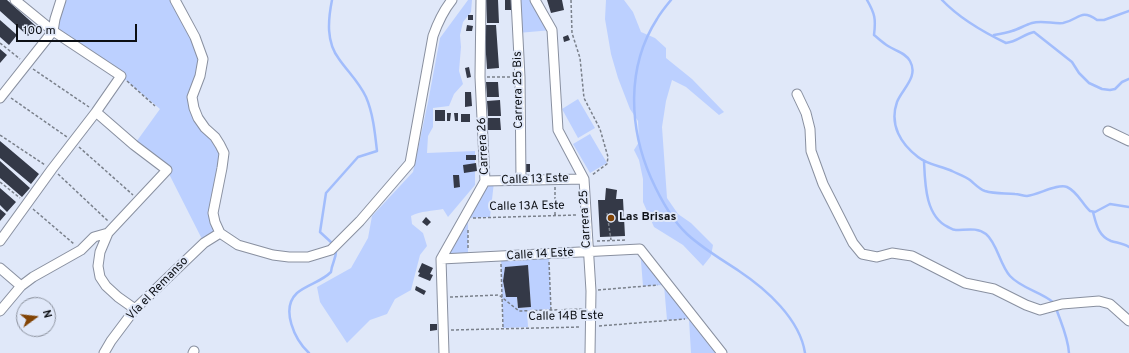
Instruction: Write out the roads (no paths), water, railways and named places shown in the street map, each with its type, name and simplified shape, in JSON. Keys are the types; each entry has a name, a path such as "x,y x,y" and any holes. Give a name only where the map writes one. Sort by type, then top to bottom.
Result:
{"street":[{"path":"0,241 122,76 53,31 15,0"},
{"path":"0,98 53,31 61,0"},
{"path":"175,0 195,37 203,59 200,76 192,97 194,108 205,128 215,137 224,153 213,213 215,222 220,233 238,245 257,251 289,257 308,256 331,250 360,220 410,162 434,36 444,9 452,0"},
{"name":"Carrera 26","path":"441,259 485,181 480,77 481,0"},
{"name":"Carrera 25 Bis","path":"516,0 520,77 521,180"},
{"name":"Carrera 25","path":"535,0 552,30 558,130 584,179 590,291 590,353"},
{"path":"796,94 806,113 810,129 811,151 823,184 853,243 862,254 878,257 892,253 912,256 965,283 994,290 1040,310 1062,304 1099,301 1110,304 1129,321"},
{"path":"96,112 134,145 167,170 111,230 100,252 98,266 100,277 106,286 135,310"},
{"path":"1108,131 1129,141"},
{"name":"Calle 13 Este","path":"485,181 584,179"},
{"path":"0,311 21,286 33,277 81,250 94,237 111,230"},
{"name":"Vía el Remanso","path":"104,353 111,341 135,310 204,243 220,233"},
{"name":"Calle 14 Este","path":"441,259 549,255 640,249 722,353"},
{"path":"441,259 444,353"},
{"path":"0,268 21,286"}],"waterway":[{"path":"332,0 329,23 332,45 339,59 357,82 366,97 372,116 377,151 358,157 326,193 320,232 333,244"},
{"path":"671,0 659,16 647,38 640,57 636,77 634,98 638,139 651,178 666,208 687,234 699,244 749,278 780,306 796,328 802,340 805,353"},
{"path":"867,0 874,17 874,35 886,45 906,56 912,67 909,83 897,102 895,118 898,133 902,140 918,157 926,162 964,176 981,189 989,192 1027,196 1063,186 1071,189 1090,211 1095,212 1110,204 1129,207"},
{"path":"942,0 956,13 972,24 1006,43 1034,32 1072,62 1079,73 1089,83 1102,89 1115,89 1122,82 1129,79"},
{"path":"994,35 1010,32 1036,22 1063,23 1083,15 1087,15 1097,20 1104,20 1129,11"},
{"path":"924,161 928,198 931,207 940,222 954,230 979,230 986,234 993,243 1010,276 1020,284 1044,296 1054,303"},
{"path":"1093,212 1098,229 1103,236 1111,241 1129,247"},
{"path":"309,353 299,340 291,324 290,307 292,300 297,293 331,272 336,255 336,248"},
{"path":"1056,308 1066,336 1069,353"}],"place":[{"name":"Las Brisas","path":"611,218"}]}
